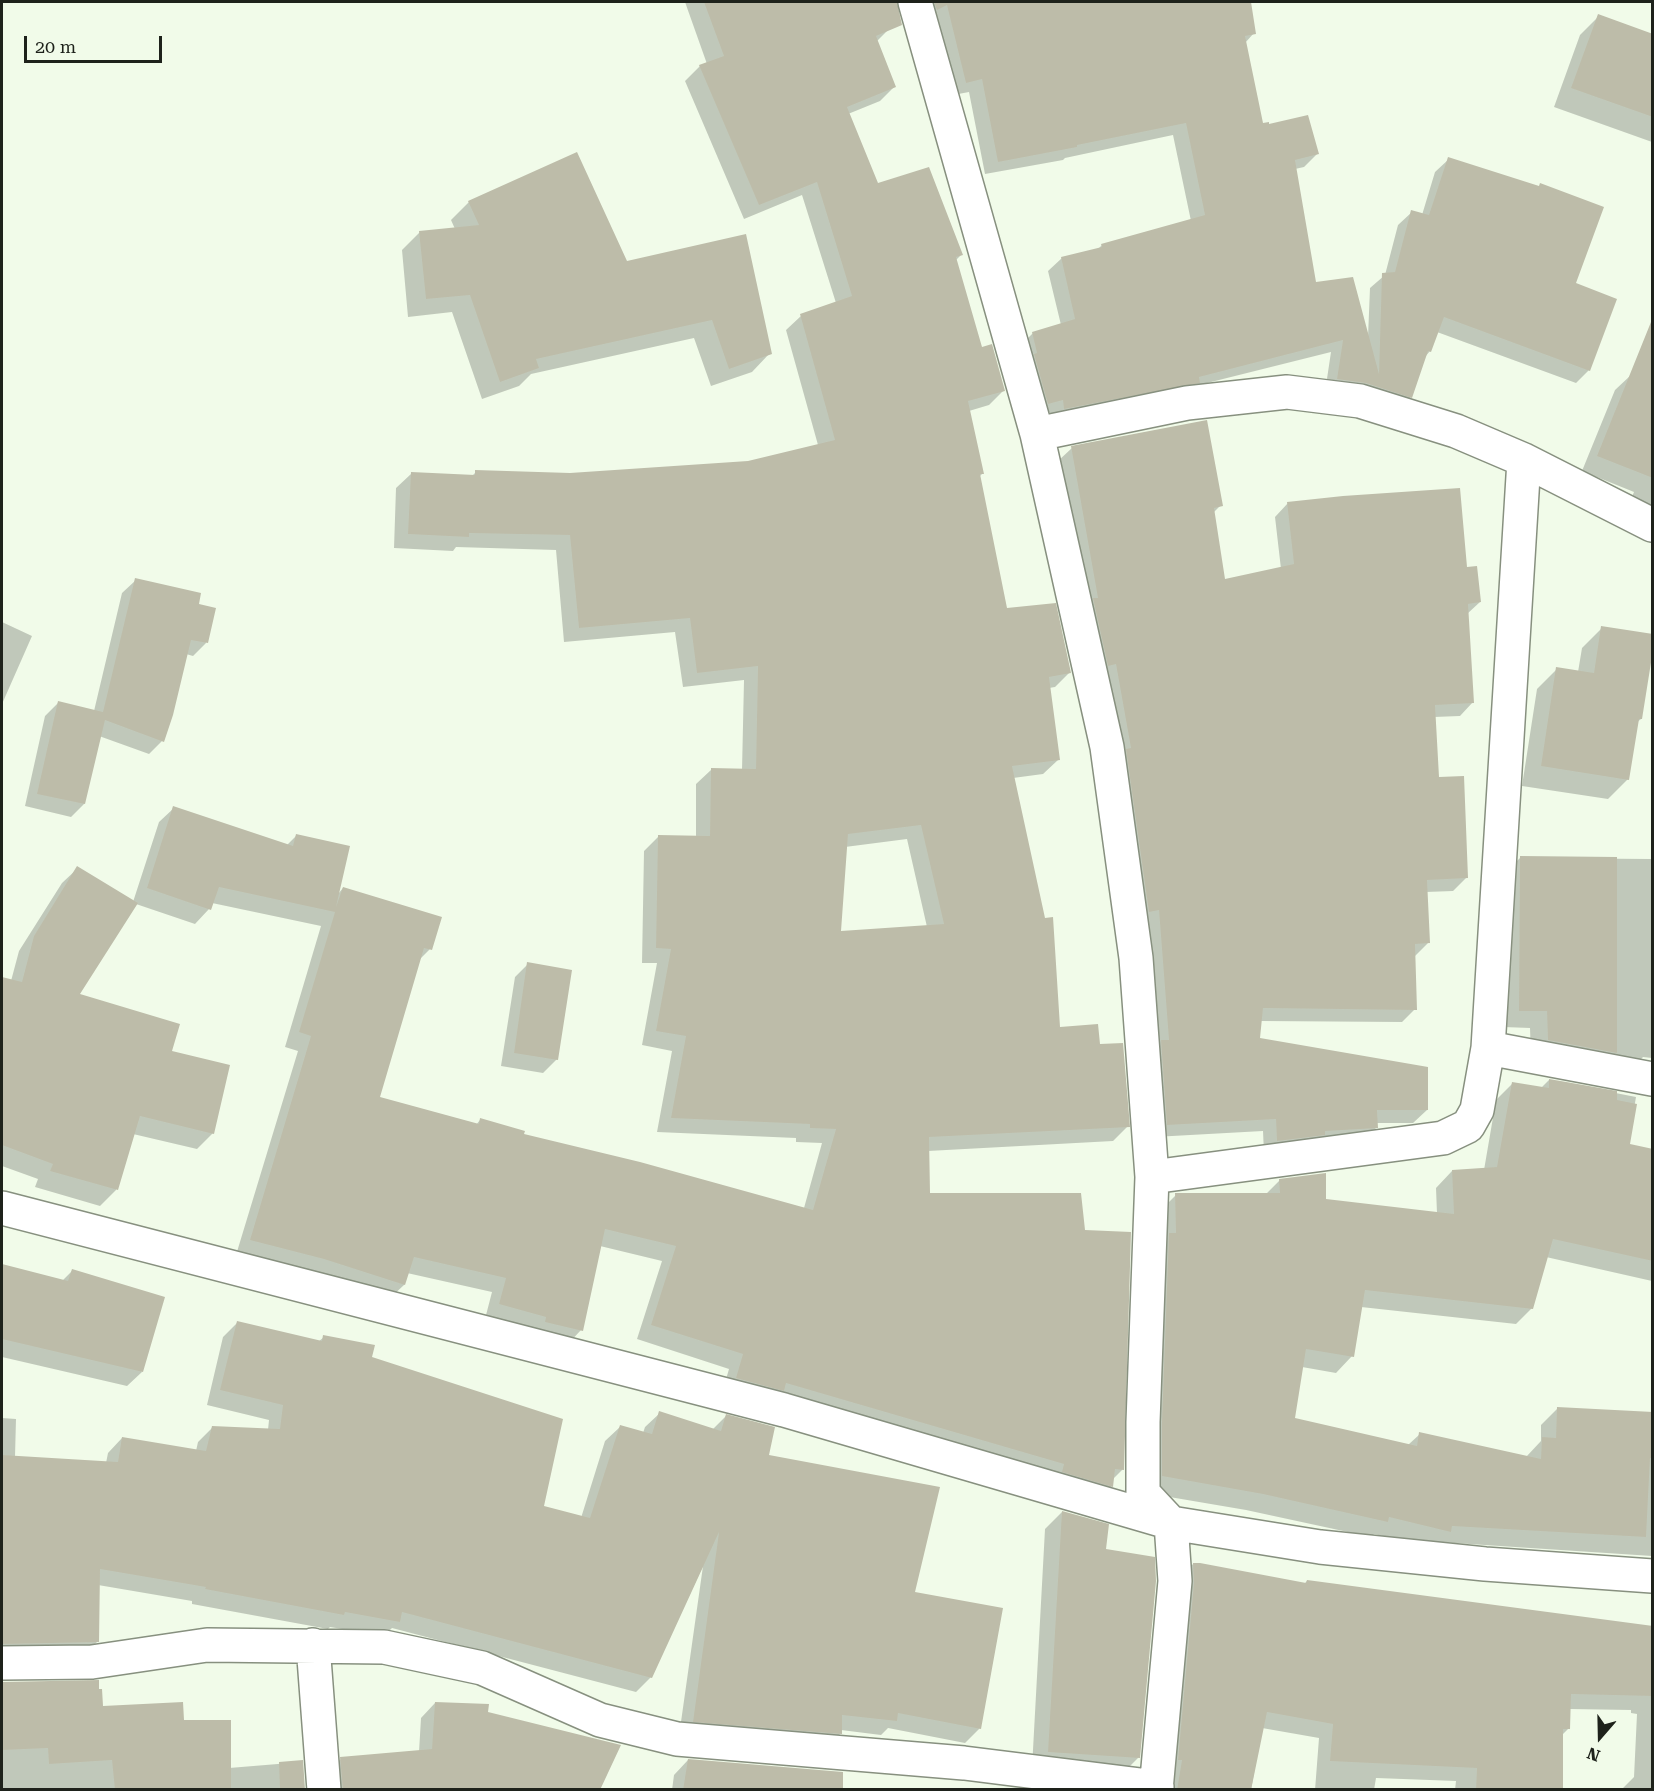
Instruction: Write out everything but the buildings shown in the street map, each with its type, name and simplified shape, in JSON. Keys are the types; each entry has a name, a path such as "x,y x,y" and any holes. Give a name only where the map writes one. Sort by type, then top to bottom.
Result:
{"street":[{"path":"2,1663 92,1662 207,1645 384,1647 482,1668 600,1720 677,1739 964,1763 1157,1788 1175,1581 1171,1523 1143,1493 1143,1422 1152,1178 1136,958 1107,747 1037,434 915,2"},
{"path":"1037,434 1187,403 1287,392 1360,401 1456,431 1524,460 1653,525"},
{"path":"1152,1178 1443,1138 1468,1126 1477,1110 1488,1048 1524,460"},
{"path":"1488,1048 1653,1079"},
{"path":"2,1208 784,1410 1171,1523 1320,1547 1485,1564 1653,1576"},
{"path":"313,1645 324,1790"}]}
